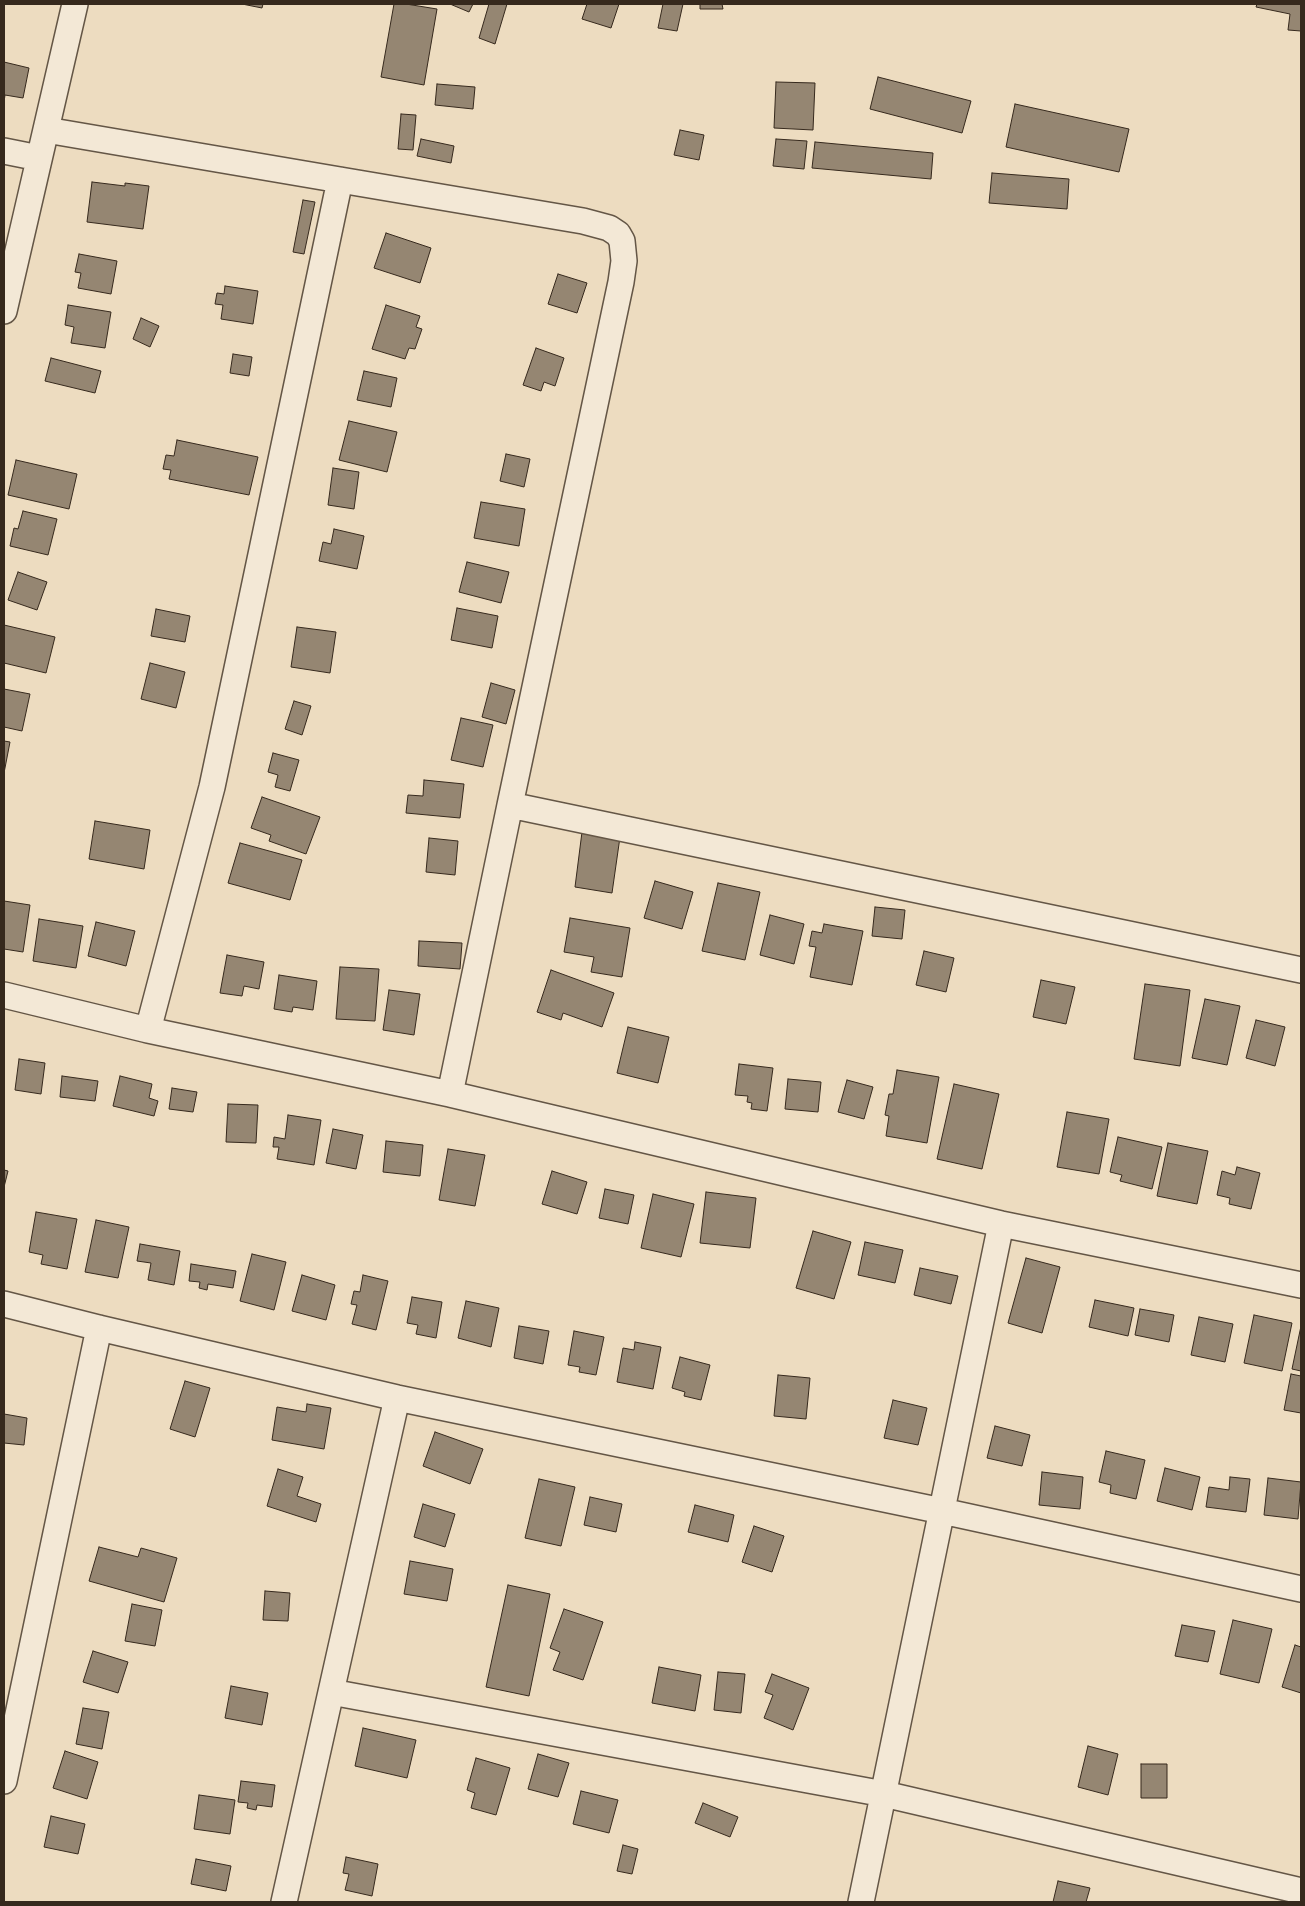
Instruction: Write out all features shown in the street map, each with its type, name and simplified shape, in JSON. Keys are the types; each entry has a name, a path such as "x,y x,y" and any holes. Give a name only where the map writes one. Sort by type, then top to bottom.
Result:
{"street":[{"path":"4,312 75,4"},
{"path":"46,130 583,221 610,228 618,234 622,241 624,261 621,282 450,1094"},
{"path":"4,151 39,158"},
{"path":"148,1030 212,787 340,180"},
{"path":"510,805 1301,970"},
{"path":"4,995 148,1030 450,1094 1001,1224 1301,1285"},
{"path":"861,1902 1001,1224"},
{"path":"4,1304 397,1398 942,1511 1301,1589"},
{"path":"4,1781 99,1328"},
{"path":"284,1902 397,1398"},
{"path":"331,1692 884,1794 1301,1891"}],"building":[{"path":"242,4 263,4 262,8"},
{"path":"394,4 437,9 424,85 381,77"},
{"path":"450,4 473,4 469,12"},
{"path":"489,4 507,4 495,44 479,38"},
{"path":"587,4 619,4 611,28 582,19"},
{"path":"663,4 683,4 677,31 658,28"},
{"path":"700,4 722,4 723,9 700,9"},
{"path":"1257,4 1301,4 1301,31 1288,30 1290,14 1256,7"},
{"path":"4,62 29,68 23,98 5,95 4,102"},
{"path":"878,77 971,101 962,133 870,109"},
{"path":"776,82 815,83 813,130 774,128"},
{"path":"437,84 475,87 473,109 435,105"},
{"path":"1015,104 1129,129 1119,172 1006,147"},
{"path":"401,114 416,115 413,150 398,149"},
{"path":"680,130 704,135 699,160 674,155"},
{"path":"421,139 454,146 451,163 417,156"},
{"path":"776,139 807,141 804,169 773,166"},
{"path":"815,142 933,153 931,179 812,168"},
{"path":"992,173 1069,179 1067,209 989,203"},
{"path":"92,182 125,186 125,183 149,186 143,229 87,222"},
{"path":"303,200 315,202 304,254 293,252"},
{"path":"386,233 431,248 420,283 374,268"},
{"path":"79,254 117,261 111,294 78,288 81,273 75,272"},
{"path":"558,274 587,283 577,313 548,304"},
{"path":"225,286 258,291 253,324 221,319 223,305 215,304 217,293 224,294"},
{"path":"68,305 111,312 105,348 71,343 74,327 65,325"},
{"path":"386,305 420,316 416,327 422,329 415,349 409,348 405,359 372,349"},
{"path":"141,318 159,326 150,347 133,339"},
{"path":"536,348 564,358 555,386 544,382 541,391 523,385"},
{"path":"233,354 252,357 249,376 230,373"},
{"path":"51,358 101,371 95,393 45,381"},
{"path":"364,371 397,378 391,407 357,400"},
{"path":"349,421 397,432 387,472 339,460"},
{"path":"177,440 258,457 249,495 169,479 171,470 163,469 166,455 174,456"},
{"path":"506,454 530,459 524,487 500,481"},
{"path":"16,460 77,474 69,509 8,495"},
{"path":"333,468 359,472 354,509 328,505"},
{"path":"481,502 525,509 519,546 474,538"},
{"path":"23,511 57,519 48,555 10,546 14,528 18,529"},
{"path":"334,529 364,536 357,569 319,561 323,542 331,544"},
{"path":"467,562 509,572 501,603 459,592"},
{"path":"18,572 47,582 37,610 8,600"},
{"path":"457,608 498,616 492,648 451,640"},
{"path":"156,609 190,616 185,642 151,636"},
{"path":"4,625 55,637 46,673 4,663"},
{"path":"297,627 336,632 330,673 291,667"},
{"path":"150,663 185,672 176,708 141,699"},
{"path":"491,683 515,690 506,724 482,717"},
{"path":"4,689 30,694 22,731 4,727"},
{"path":"294,701 311,706 302,735 285,729"},
{"path":"461,718 493,725 483,767 451,760"},
{"path":"4,741 10,742 4,773"},
{"path":"273,753 299,760 290,791 275,787 278,775 268,772"},
{"path":"424,780 464,784 460,818 406,813 408,795 423,796"},
{"path":"262,797 320,817 306,854 269,841 271,835 251,828"},
{"path":"95,821 150,830 144,869 89,859"},
{"path":"582,832 620,837 612,893 575,887"},
{"path":"429,838 458,841 455,875 426,872"},
{"path":"240,843 302,860 290,900 228,883"},
{"path":"655,881 693,892 682,929 644,918"},
{"path":"718,883 760,892 745,960 702,951"},
{"path":"4,901 30,905 23,952 4,949"},
{"path":"875,907 905,910 902,939 872,936"},
{"path":"770,915 804,924 794,964 760,955"},
{"path":"570,918 630,928 622,977 591,972 594,957 564,952"},
{"path":"39,919 83,926 76,968 33,961"},
{"path":"96,922 135,931 126,966 88,956"},
{"path":"824,924 863,931 852,985 810,977 816,947 809,946 812,931 822,933"},
{"path":"419,941 462,943 460,969 418,966"},
{"path":"924,951 954,958 946,992 916,985"},
{"path":"227,955 264,962 259,989 244,986 242,996 220,993"},
{"path":"340,967 379,969 375,1021 336,1019"},
{"path":"551,970 614,993 602,1027 563,1013 561,1020 537,1012"},
{"path":"279,975 317,981 313,1010 293,1007 292,1012 274,1009"},
{"path":"1041,980 1075,987 1066,1024 1033,1017"},
{"path":"1145,984 1190,990 1180,1066 1134,1059"},
{"path":"389,990 420,994 414,1035 383,1030"},
{"path":"1205,999 1240,1006 1227,1065 1192,1058"},
{"path":"1256,1020 1285,1027 1275,1066 1246,1058"},
{"path":"628,1027 669,1037 658,1083 617,1073"},
{"path":"19,1059 45,1063 41,1094 15,1090"},
{"path":"739,1064 773,1068 767,1111 751,1109 752,1103 747,1102 748,1096 735,1095"},
{"path":"897,1070 939,1077 927,1143 886,1136 889,1116 885,1115 889,1094 893,1094"},
{"path":"62,1076 98,1081 95,1101 60,1097"},
{"path":"120,1076 152,1084 149,1098 158,1101 154,1116 113,1106"},
{"path":"788,1079 821,1082 818,1112 785,1109"},
{"path":"847,1080 873,1087 864,1119 838,1112"},
{"path":"954,1084 999,1094 982,1169 937,1159"},
{"path":"172,1088 197,1092 193,1112 169,1109"},
{"path":"228,1104 258,1105 256,1143 226,1142"},
{"path":"1067,1112 1109,1119 1099,1174 1057,1167"},
{"path":"288,1115 321,1120 314,1165 277,1159 279,1147 273,1147 274,1137 285,1139"},
{"path":"333,1129 363,1135 356,1169 326,1163"},
{"path":"1118,1137 1162,1147 1152,1189 1120,1181 1122,1175 1110,1172"},
{"path":"386,1141 423,1145 420,1176 383,1172"},
{"path":"1168,1143 1208,1151 1197,1204 1157,1196"},
{"path":"448,1149 485,1155 475,1206 439,1200"},
{"path":"1237,1167 1260,1173 1251,1209 1229,1204 1230,1198 1217,1195 1222,1171 1235,1175"},
{"path":"4,1170 8,1171 4,1187"},
{"path":"552,1171 587,1182 577,1214 542,1204"},
{"path":"605,1189 634,1195 628,1224 599,1218"},
{"path":"706,1192 756,1198 750,1248 700,1243"},
{"path":"653,1194 694,1204 681,1257 641,1248"},
{"path":"36,1212 77,1219 67,1269 41,1264 43,1255 29,1252"},
{"path":"96,1220 129,1227 118,1278 85,1272"},
{"path":"813,1231 851,1242 834,1299 796,1288"},
{"path":"865,1242 903,1250 895,1283 858,1275"},
{"path":"140,1244 180,1251 174,1285 148,1280 151,1263 137,1261"},
{"path":"252,1254 286,1262 274,1310 240,1301"},
{"path":"1026,1258 1060,1267 1042,1333 1008,1323"},
{"path":"191,1264 236,1271 233,1288 208,1284 207,1290 199,1288 200,1282 189,1281"},
{"path":"920,1268 958,1276 951,1304 914,1295"},
{"path":"302,1275 335,1285 326,1320 292,1311"},
{"path":"363,1275 388,1281 376,1330 352,1324 357,1305 351,1304 354,1291 360,1292"},
{"path":"412,1297 442,1302 436,1338 416,1334 418,1325 407,1323"},
{"path":"1095,1300 1134,1308 1128,1336 1089,1327"},
{"path":"466,1301 499,1308 491,1347 458,1338"},
{"path":"1140,1309 1174,1315 1169,1342 1135,1335"},
{"path":"1254,1315 1292,1323 1282,1371 1244,1363"},
{"path":"1199,1317 1233,1324 1225,1362 1191,1355"},
{"path":"519,1326 549,1331 543,1364 514,1358"},
{"path":"1301,1326 1301,1371 1292,1369"},
{"path":"574,1331 604,1337 596,1375 579,1372 580,1367 568,1365"},
{"path":"635,1342 661,1347 653,1389 617,1382 623,1348 634,1350"},
{"path":"680,1357 710,1365 701,1400 684,1396 685,1392 672,1388"},
{"path":"1291,1374 1301,1376 1301,1413 1284,1410"},
{"path":"778,1375 810,1378 806,1419 774,1416"},
{"path":"185,1381 210,1388 195,1437 170,1429"},
{"path":"893,1400 927,1408 918,1445 884,1438"},
{"path":"307,1404 331,1408 324,1449 272,1440 277,1407 306,1412"},
{"path":"4,1414 27,1418 24,1445 4,1443"},
{"path":"995,1426 1030,1435 1022,1466 987,1458"},
{"path":"435,1432 483,1449 470,1484 423,1466"},
{"path":"1106,1451 1145,1460 1136,1499 1110,1493 1111,1485 1099,1482"},
{"path":"1165,1468 1200,1477 1192,1510 1157,1501"},
{"path":"278,1469 303,1477 297,1496 321,1504 316,1522 267,1506"},
{"path":"1042,1472 1083,1477 1080,1509 1039,1505"},
{"path":"1230,1477 1250,1479 1246,1512 1206,1507 1209,1487 1229,1490"},
{"path":"1268,1478 1301,1482 1298,1519 1264,1515"},
{"path":"539,1479 575,1487 561,1546 525,1538"},
{"path":"590,1497 622,1504 616,1532 584,1525"},
{"path":"423,1504 455,1514 445,1547 414,1537"},
{"path":"695,1505 734,1515 728,1542 688,1532"},
{"path":"754,1526 784,1536 772,1572 742,1562"},
{"path":"99,1547 138,1557 141,1548 177,1558 164,1602 89,1581"},
{"path":"410,1561 453,1569 447,1601 404,1594"},
{"path":"508,1585 550,1594 529,1696 486,1687"},
{"path":"265,1591 290,1593 288,1621 263,1620"},
{"path":"132,1604 162,1610 155,1646 125,1641"},
{"path":"564,1609 603,1622 583,1680 553,1670 560,1652 550,1648"},
{"path":"1233,1620 1272,1629 1259,1683 1220,1674"},
{"path":"1182,1625 1215,1631 1208,1662 1175,1656"},
{"path":"1295,1645 1301,1647 1301,1693 1282,1687"},
{"path":"93,1651 128,1662 118,1693 83,1682"},
{"path":"659,1667 701,1675 695,1711 652,1703"},
{"path":"718,1672 745,1674 741,1713 714,1710"},
{"path":"772,1674 809,1688 793,1730 764,1718 773,1695 765,1692"},
{"path":"231,1686 268,1693 262,1725 225,1718"},
{"path":"83,1708 109,1712 102,1749 76,1744"},
{"path":"363,1728 416,1740 407,1778 355,1766"},
{"path":"1088,1746 1118,1754 1108,1795 1078,1787"},
{"path":"65,1751 98,1762 87,1799 53,1788"},
{"path":"538,1754 569,1763 558,1797 528,1789"},
{"path":"476,1758 510,1768 496,1815 471,1808 475,1793 467,1790"},
{"path":"1141,1764 1167,1764 1167,1798 1141,1798"},
{"path":"241,1781 275,1785 272,1807 257,1805 256,1810 247,1808 248,1803 238,1802"},
{"path":"581,1791 618,1800 609,1833 573,1824"},
{"path":"199,1795 235,1800 230,1834 194,1829"},
{"path":"703,1803 738,1817 730,1837 695,1823"},
{"path":"51,1816 85,1824 78,1854 44,1847"},
{"path":"623,1845 638,1849 632,1874 617,1871"},
{"path":"346,1857 378,1864 372,1896 345,1890 349,1874 343,1873"},
{"path":"196,1859 231,1866 226,1891 191,1884"},
{"path":"1058,1881 1090,1888 1086,1902 1053,1902"}]}
